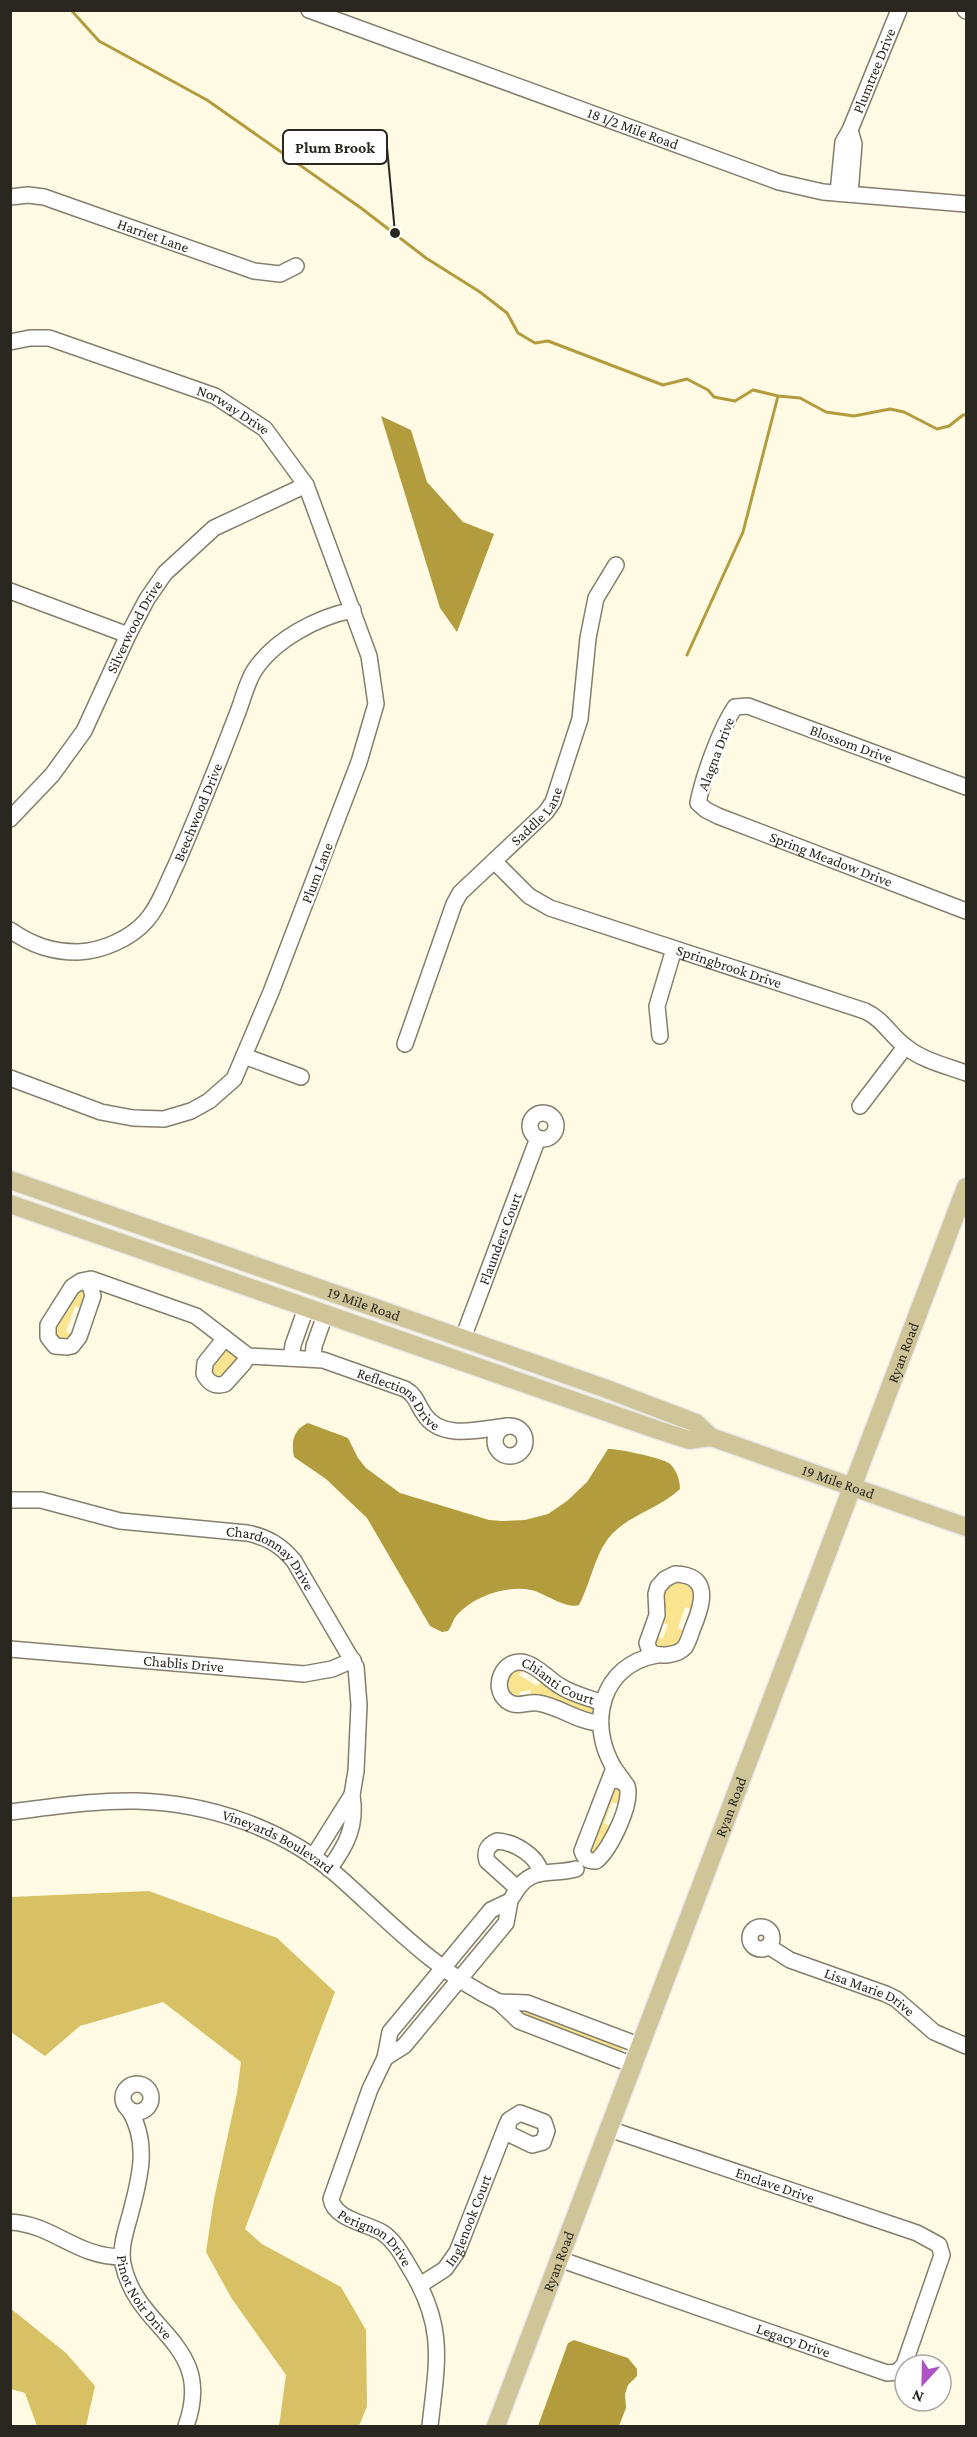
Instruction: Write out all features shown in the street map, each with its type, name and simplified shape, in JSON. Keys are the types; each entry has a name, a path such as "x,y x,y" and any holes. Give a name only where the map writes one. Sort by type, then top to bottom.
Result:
{"main road":[{"name":"19 Mile Road","path":"10,1180 696,1422 711,1437 966,1527"},
{"name":"Ryan Road","path":"496,2427 966,1187"},
{"name":"19 Mile Road","path":"10,1204 658,1430 689,1440 711,1437"},
{"path":"303,1307 300,1298 304,1290 317,1287"},
{"path":"486,1371 500,1367 504,1361 504,1353"},
{"path":"658,1430 669,1424 670,1413"}],"street":[{"name":"18 1/2 Mile Road","path":"309,10 779,182 844,194 966,204"},
{"name":"Plumtree Drive","path":"844,194 854,144 850,130 899,10"},
{"name":"Harriet Lane","path":"10,197 27,195 44,197 254,271 280,274 296,266"},
{"name":"Norway Drive","path":"10,342 30,338 49,338 215,396 265,429 306,485 352,610"},
{"name":"Silverwood Drive","path":"10,819 52,776 84,731 128,635 147,599 165,573 214,528 306,485"},
{"name":"Saddle Lane","path":"405,1044 454,904 460,893 546,812 553,802 580,719 588,638 596,598 616,565"},
{"path":"10,591 128,635"},
{"name":"Beechwood Drive","path":"10,930 44,949 58,952 90,951 123,940 146,921 158,905 204,802 253,672 268,653 293,634 321,620 352,610"},
{"name":"Plum Lane","path":"10,1078 101,1112 133,1118 164,1119 191,1111 209,1101 234,1079 272,992 359,762 376,704 369,656 352,610"},
{"name":"Blossom Drive","path":"735,706 748,706 966,787"},
{"name":"Alagna Drive","path":"698,803 712,759 735,706"},
{"name":"Spring Meadow Drive","path":"698,803 718,816 966,911"},
{"name":"Springbrook Drive","path":"494,861 529,896 550,908 865,1011 876,1016 905,1047 966,1073"},
{"path":"660,1036 657,1006 674,949"},
{"path":"860,1106 905,1047"},
{"path":"244,1056 301,1077"},
{"name":"Flaunders Court","path":"463,1338 538,1138"},
{"path":"92,1279 96,1289 76,1342 67,1347 55,1346 48,1337 47,1327 72,1287 81,1281 92,1279"},
{"path":"96,1289 196,1316 225,1338 248,1356 225,1384 216,1385 210,1382 204,1374 205,1363 225,1338"},
{"path":"291,1358 303,1307"},
{"path":"313,1358 314,1346 325,1315"},
{"name":"Reflections Drive","path":"248,1356 313,1358 405,1389 416,1397 423,1414 437,1428 489,1434 508,1426 517,1428 523,1435 524,1445 518,1453 509,1456 500,1452 489,1434"},
{"name":"Chardonnay Drive","path":"10,1500 42,1500 120,1521 247,1533 266,1538 281,1547 294,1562 353,1660 358,1678 356,1771 352,1795 355,1814 342,1849 329,1869"},
{"path":"514,1895 487,1861 486,1850 493,1843 506,1842 525,1852 537,1862 541,1873 576,1869 596,1861 610,1846 629,1796 627,1786 614,1768 603,1743 599,1723 603,1703 615,1679 640,1659 680,1650 688,1641 703,1600 701,1589 693,1579 675,1574 661,1583 656,1594 657,1615 640,1659"},
{"path":"647,1643 650,1652 657,1655"},
{"name":"Chablis Drive","path":"10,1649 298,1674 324,1671 353,1660"},
{"name":"Chianti Court","path":"599,1723 540,1703 521,1705 510,1703 500,1693 499,1679 504,1668 514,1662 526,1663 564,1689 603,1703"},
{"path":"576,1869 614,1768"},
{"path":"609,1782 617,1780 627,1786"},
{"name":"Chardonnay Drive","path":"313,1857 352,1795"},
{"name":"Vineyards Boulevard","path":"10,1812 120,1802 170,1804 240,1820 286,1840 313,1857 443,1969 459,1981 499,2002 519,2021 633,2065"},
{"path":"582,1851 587,1860 596,1861"},
{"name":"Perignon Drive","path":"430,2427 437,2339 433,2318 420,2285 389,2238 341,2214 334,2208 330,2199 370,2089 385,2058 390,2032 491,1910 514,1895 530,1876 541,1873"},
{"name":"Perignon Drive","path":"385,2058 404,2046 506,1923 514,1895"},
{"name":"Lisa Marie Drive","path":"768,1946 790,1960 886,1994 905,2006 934,2032 966,2046"},
{"name":"Vineyards Boulevard","path":"499,2002 527,2003 640,2046"},
{"path":"137,2124 145,2108 150,2097 147,2088 139,2084 130,2085 124,2092 123,2101 128,2108 137,2111 145,2108"},
{"name":"Pinot Noir Drive","path":"128,2108 137,2124 141,2172 124,2234 122,2257 127,2278 136,2297 178,2348 191,2371 194,2394 186,2427"},
{"path":"520,2113 539,2119 546,2126 546,2138 539,2144 532,2145 518,2140 507,2133 507,2124 514,2115 520,2113"},
{"name":"Inglenook Court","path":"420,2285 445,2269 457,2252 507,2124"},
{"name":"Enclave Drive","path":"609,2129 917,2233 939,2245"},
{"path":"499,2144 508,2139 518,2140"},
{"path":"10,2222 37,2228 91,2253 122,2257"},
{"name":"Legacy Drive","path":"559,2259 892,2373 902,2369 908,2355 942,2255 939,2245"}],"shaded area":[{"path":"381,416 411,430 427,482 463,522 494,534 457,632 440,608"},
{"path":"79,1287 88,1291 83,1309 75,1306 66,1332 74,1335 71,1340 55,1338 53,1325"},
{"path":"225,1348 234,1352 240,1360 226,1379 212,1379 209,1365"},
{"path":"308,1423 348,1438 366,1468 400,1493 489,1520 525,1520 548,1514 567,1501 587,1482 608,1449 639,1454 669,1463 677,1475 680,1489 613,1533 597,1558 579,1605 563,1604 531,1590 511,1589 481,1597 472,1602 454,1618 448,1631 442,1632 430,1626 367,1518 326,1479 294,1457 294,1437 299,1429"},
{"path":"686,1580 696,1590 695,1610 685,1607 678,1628 687,1632 678,1646 663,1650 653,1645 655,1636 663,1639 668,1625 660,1621 661,1595 672,1581"},
{"path":"523,1667 519,1675 537,1686 543,1680 596,1708 594,1715 590,1716 532,1698 530,1690 519,1692 520,1700 514,1699 505,1691 507,1672"},
{"path":"620,1786 621,1805 612,1802 604,1823 612,1827 606,1842 592,1856 589,1849 612,1788"},
{"path":"149,1891 277,1938 335,1992 245,2229 262,2244 341,2287 366,2330 367,2406 359,2426 279,2426 286,2375 232,2299 206,2252 241,2062 163,2002 80,2026 45,2056 11,2032 11,1897"},
{"path":"520,2008 620,2045 622,2050 620,2053 520,2015 518,2010"},
{"path":"10,2308 66,2353 95,2386 86,2426 37,2426 25,2393 11,2389"},
{"path":"574,2340 628,2358 637,2369 637,2376 628,2385 625,2394 626,2408 619,2426 538,2426 568,2343"}],"waterway":[{"path":"71,10 99,41 207,100 361,208 426,258 480,292 507,313 518,333 535,343 548,341 663,385 687,379 708,390 714,397 735,401 753,390 800,398 826,412 854,416 890,409 904,412 937,429 949,426 966,415"},
{"path":"687,655 743,532 778,396"}],"place":[{"name":"Plum Brook","path":"395,233"}]}
